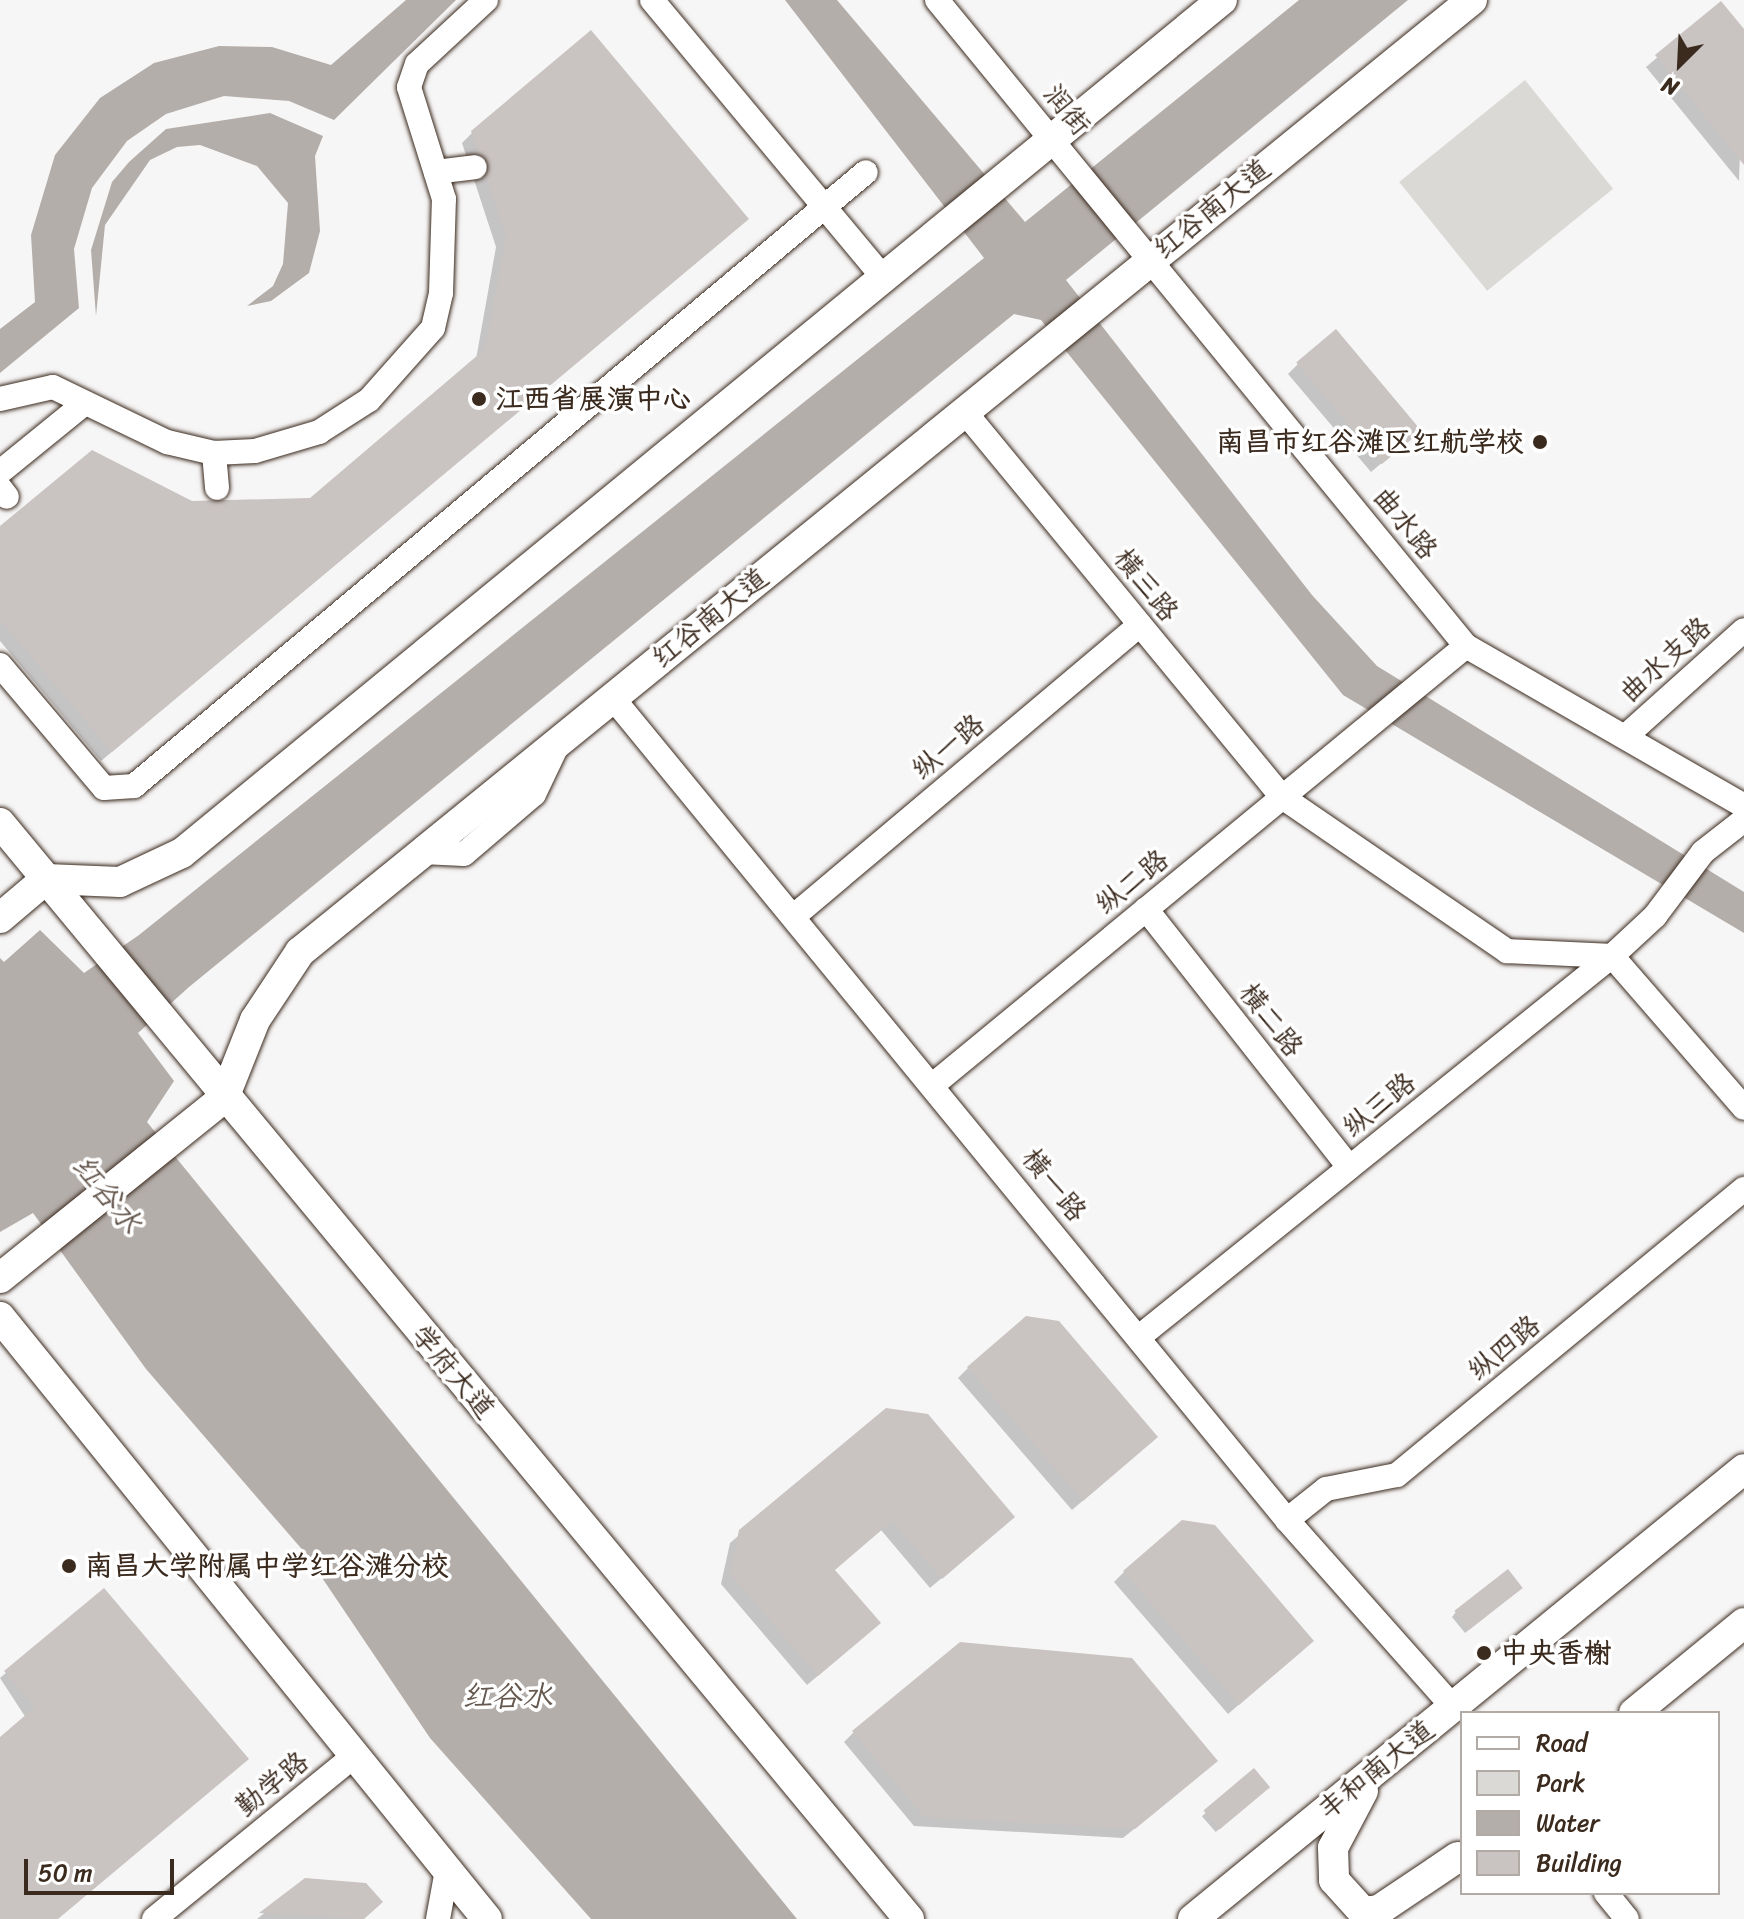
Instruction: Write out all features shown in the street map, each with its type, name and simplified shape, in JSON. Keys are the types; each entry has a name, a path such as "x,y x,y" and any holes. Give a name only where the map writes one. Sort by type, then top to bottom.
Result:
{"main road":[{"path":"0,918 46,879 120,882 182,853 1222,0"},
{"name":"红谷南大道","path":"224,1098 255,1020 300,952 1148,259 1472,0"},
{"name":"学府大道","path":"0,823 224,1098 909,1919"},
{"path":"9,1270 224,1098"},
{"path":"0,1317 482,1916"},
{"name":"丰和南大道","path":"1193,1919 1744,1469"},
{"path":"1636,1711 1744,1623"},
{"path":"1383,1764 1345,1815 1333,1848 1334,1880 1344,1896 1363,1912 1379,1910 1460,1855"},
{"path":"1382,1919 1460,1855"}],"street":[{"path":"0,399 34,386 85,403 167,442 214,453 255,451 319,432 369,400 416,353 433,328 441,293 444,199 409,87 417,64 486,0"},
{"path":"652,0 883,277"},
{"name":"润街","path":"937,0 1148,259"},
{"path":"436,172 475,167"},
{"path":"0,665 104,788 134,786 866,172"},
{"name":"曲水路","path":"1148,259 1466,646 1627,735 1744,806"},
{"path":"0,472 85,403"},
{"name":"横三路","path":"964,411 1282,797 1507,951 1612,956"},
{"path":"214,453 217,488"},
{"name":"纵一路","path":"794,916 1140,625"},
{"name":"曲水支路","path":"1627,735 1744,630"},
{"name":"纵二路","path":"934,1084 1282,797 1372,730 1424,687 1466,646"},
{"name":"横一路","path":"612,697 934,1084 1287,1520 1453,1707"},
{"name":"纵三路","path":"1139,1337 1612,956 1655,916 1703,852 1744,820"},
{"name":"横二路","path":"1146,909 1349,1167"},
{"path":"1612,956 1744,1108"},
{"name":"纵四路","path":"1287,1520 1326,1489 1397,1475 1744,1189"},
{"name":"勤学路","path":"154,1919 354,1756"},
{"path":"438,1919 447,1870"},
{"path":"1608,1895 1627,1919"}],"green space":[{"path":"1525,80 1613,189 1487,291 1399,182"}],"water":[{"path":"406,0 456,0 334,120 289,101 224,96 166,114 127,141 92,188 74,249 79,308 0,373 0,329 35,302 31,235 55,155 100,98 154,63 219,46 272,47 331,65"},
{"name":"红谷水","path":"785,0 837,0 1025,222 1299,0 1408,0 1066,280 1312,595 1377,666 1744,892 1744,933 1343,695 1041,320 1014,314 189,987 138,1033 174,1081 147,1122 797,1919 591,1919 430,1738 306,1554 146,1369 33,1213 0,1232 0,958 4,962 40,930 84,973 139,935 984,258"},
{"path":"270,113 323,136 315,156 320,231 309,273 271,301 247,306 273,286 283,264 288,203 257,166 200,145 177,147 150,160 105,225 96,316 91,250 112,182 129,162 166,129"}],"building":[{"path":"1721,1 1744,29 1744,165 1655,55"},
{"name":"江西省展演中心","path":"591,30 749,219 112,752 0,620 0,526 92,450 192,501 310,498 485,349 506,236 471,131"},
{"path":"1336,329 1421,431 1382,464 1296,362"},
{"path":"1026,1316 1059,1321 1158,1437 1083,1501 967,1367"},
{"path":"886,1408 928,1414 1015,1517 942,1579 892,1521 835,1570 881,1623 818,1676 730,1574 739,1530"},
{"path":"1182,1520 1215,1525 1314,1641 1239,1705 1123,1571"},
{"path":"1508,1569 1523,1588 1469,1630 1454,1611"},
{"path":"104,1588 249,1759 58,1919 0,1919 0,1737 35,1707 4,1671"},
{"path":"960,1642 1132,1658 1218,1761 1135,1829 924,1817 852,1731"},
{"path":"1254,1768 1270,1787 1220,1830 1203,1810"},
{"path":"305,1878 366,1883 383,1902 364,1919 259,1913"}],"place":[{"name":"江西省展演中心","path":"479,399"},
{"name":"南昌市红谷滩区红航学校","path":"1540,442"},
{"name":"南昌大学附属中学红谷滩分校","path":"69,1566"},
{"name":"中央香榭","path":"1484,1653"}]}
